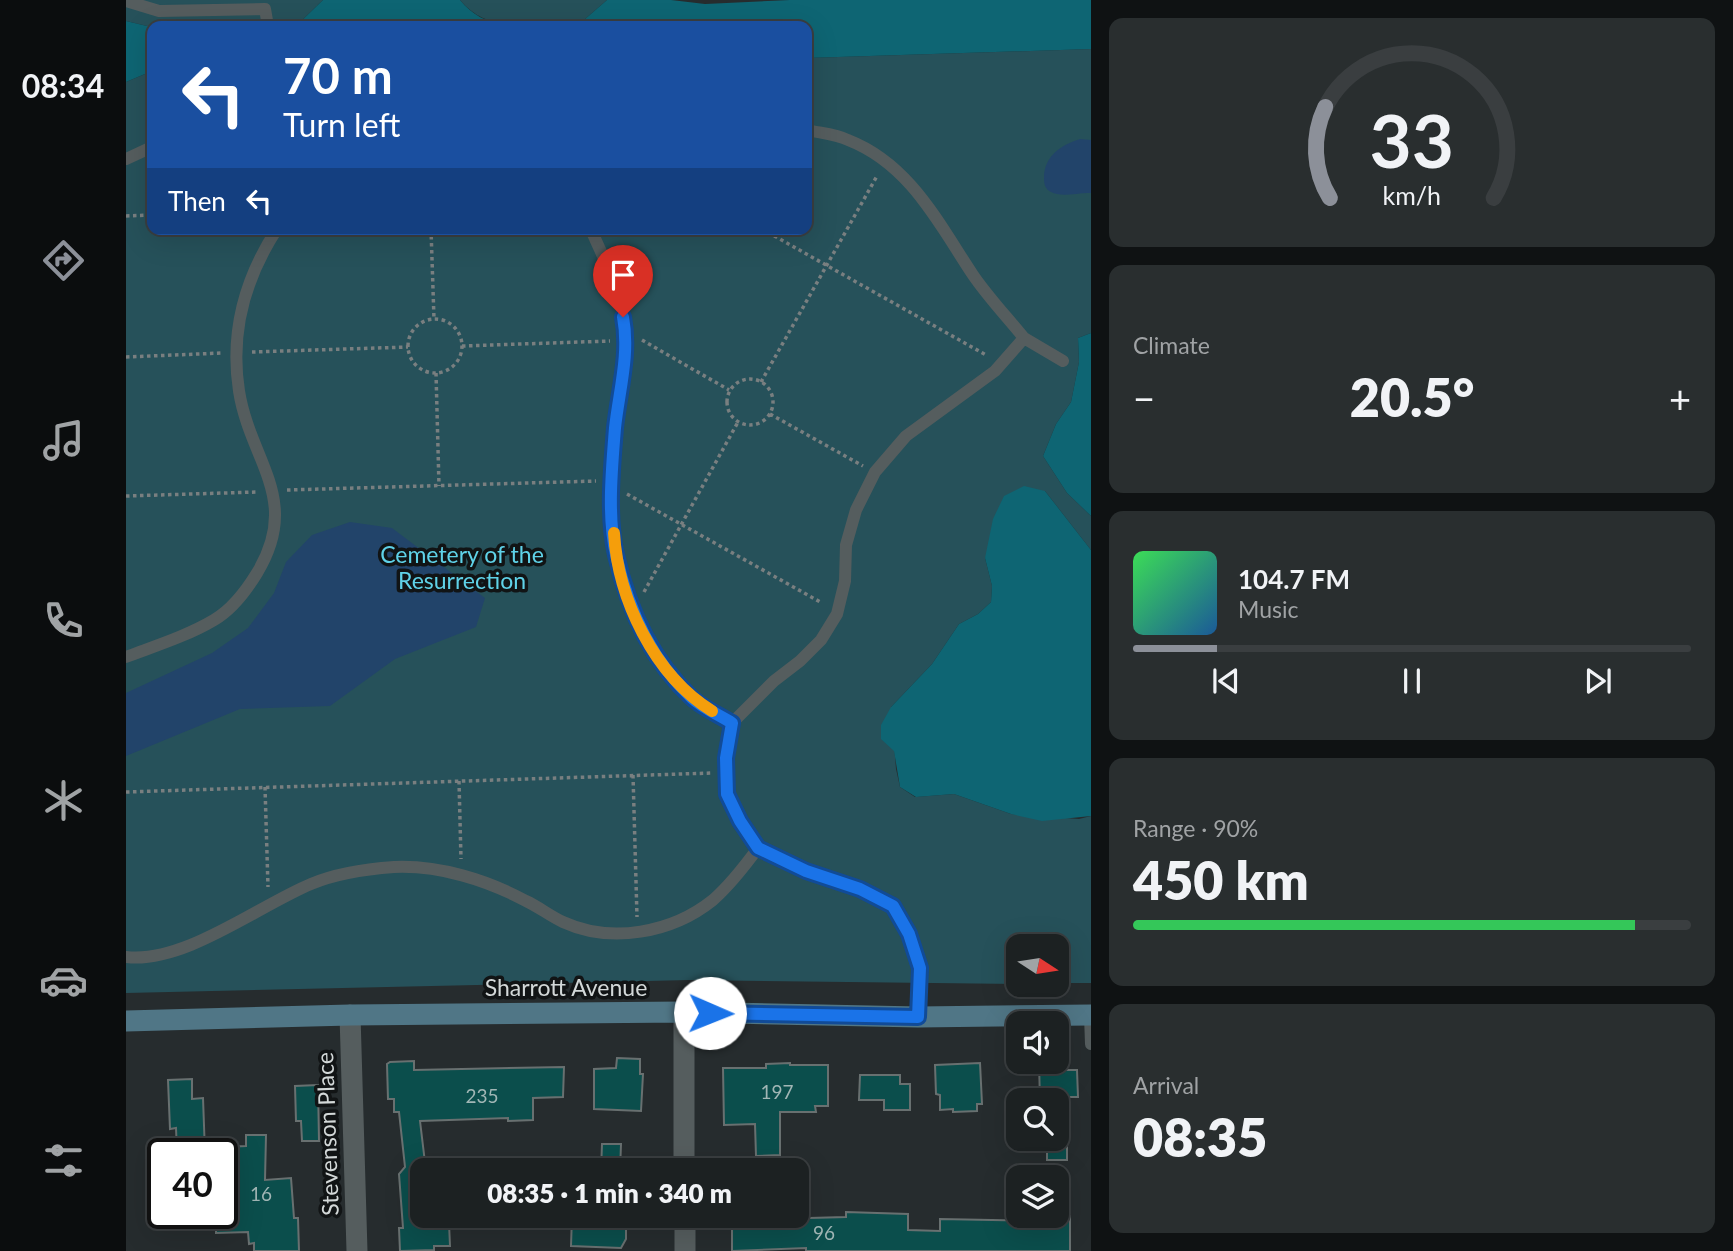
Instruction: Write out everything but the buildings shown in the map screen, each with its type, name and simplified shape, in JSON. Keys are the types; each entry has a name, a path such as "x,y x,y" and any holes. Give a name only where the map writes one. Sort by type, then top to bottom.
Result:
{"street":[{"name":"Sharrott Avenue","path":"126,1021 350,1015 684,1012 918,1017 1090,1015"},
{"path":"684,1012 684,1158"},
{"name":"Stevenson Place","path":"350,1015 357,1251"},
{"path":"685,1228 685,1251"}],"lane":[{"path":"126,1 159,11 265,9 267,21"},
{"path":"812,131 848,139 873,153 902,176 927,203 975,278 1024,338 1063,361"},
{"path":"126,159 147,149"},
{"path":"126,657 216,620 243,596 268,549 276,509 273,491 239,392 237,342 242,304 250,279 274,235"},
{"path":"595,235 616,291 626,334 611,491 615,553 633,614 664,667 694,699 732,723"},
{"path":"918,1017 920,968 909,934 893,906 860,889 806,871 758,848 740,821 727,794 726,758 732,723 774,681 800,662 821,640 837,614 845,581 846,545 856,510 875,472 906,436 995,371 1024,338"},
{"path":"126,957 138,959 171,952 312,883 351,872 396,867 432,869 468,877 516,896 565,923 589,930 619,934 654,930 690,915 712,901 758,848"},
{"path":"1090,1015 1091,1044"}],"path":[{"path":"761,382 879,172"},
{"path":"126,216 147,215"},
{"path":"431,235 434,319"},
{"path":"773,235 990,357"},
{"path":"434,319 456,328 462,345 457,362 436,373 426,372 418,367 412,361 408,347 415,327 434,319"},
{"path":"640,339 730,391"},
{"path":"462,345 615,341"},
{"path":"250,353 408,347"},
{"path":"126,356 224,353"},
{"path":"436,373 439,485"},
{"path":"746,379 761,382 771,391 773,398 770,414 759,424 738,422 727,408 726,400 730,391 738,382 746,379"},
{"path":"770,414 864,466"},
{"path":"640,597 738,422"},
{"path":"287,490 599,481"},
{"path":"622,491 827,605"},
{"path":"126,496 260,492"},
{"path":"126,792 715,773"},
{"path":"633,775 637,920"},
{"path":"459,781 461,862"},
{"path":"265,787 268,890"}],"green space":[{"path":"126,0 323,0 301,21 147,21 147,26 126,21"},
{"path":"460,0 607,0 583,21 491,21 472,11"},
{"name":"Cemetery of the Resurrection","path":"1091,49 1091,333 1078,338 1079,362 1071,402 1056,424 1043,456 1067,493 1091,516 1091,550 1045,491 985,558 992,586 991,602 978,614 959,624 932,664 891,707 900,787 915,797 954,794 1011,814 1079,819 1091,816 1091,983 1069,983 1069,934 1006,934 1006,984 689,980 126,993 126,82 147,73 147,235 812,235 812,58"}],"shaded area":[{"path":"323,0 460,0 470,10 490,21 301,21"},
{"path":"607,0 671,0 705,4 790,0 1091,0 1091,49 812,58 812,21 583,21"},
{"path":"126,21 147,26 147,73 126,82"},
{"path":"1080,139 1091,140 1091,193 1065,195 1051,192 1044,182 1047,163 1060,148"},
{"path":"1091,333 1091,516 1067,493 1043,456 1056,424 1071,402 1079,362 1078,338"},
{"path":"1024,486 1045,491 1091,550 1091,816 1042,821 1011,814 954,794 916,797 900,787 894,751 881,739 881,725 891,707 932,664 959,624 978,614 991,602 992,586 985,558 993,519 1004,496"},
{"path":"350,522 392,528 485,598 476,627 395,659 330,706 240,709 126,756 126,693 212,653 248,628 274,593 286,562 312,535"}],"slow traffic":[{"path":"614,533 615,553 633,614 664,667 694,699 712,711"}],"route":[{"path":"623,317 626,334 623,381 616,424 611,491 615,553 633,614 664,667 694,699 732,723 726,758 727,794 740,821 758,848 806,871 860,889 893,906 909,934 920,968 918,1017 710,1013"}]}
